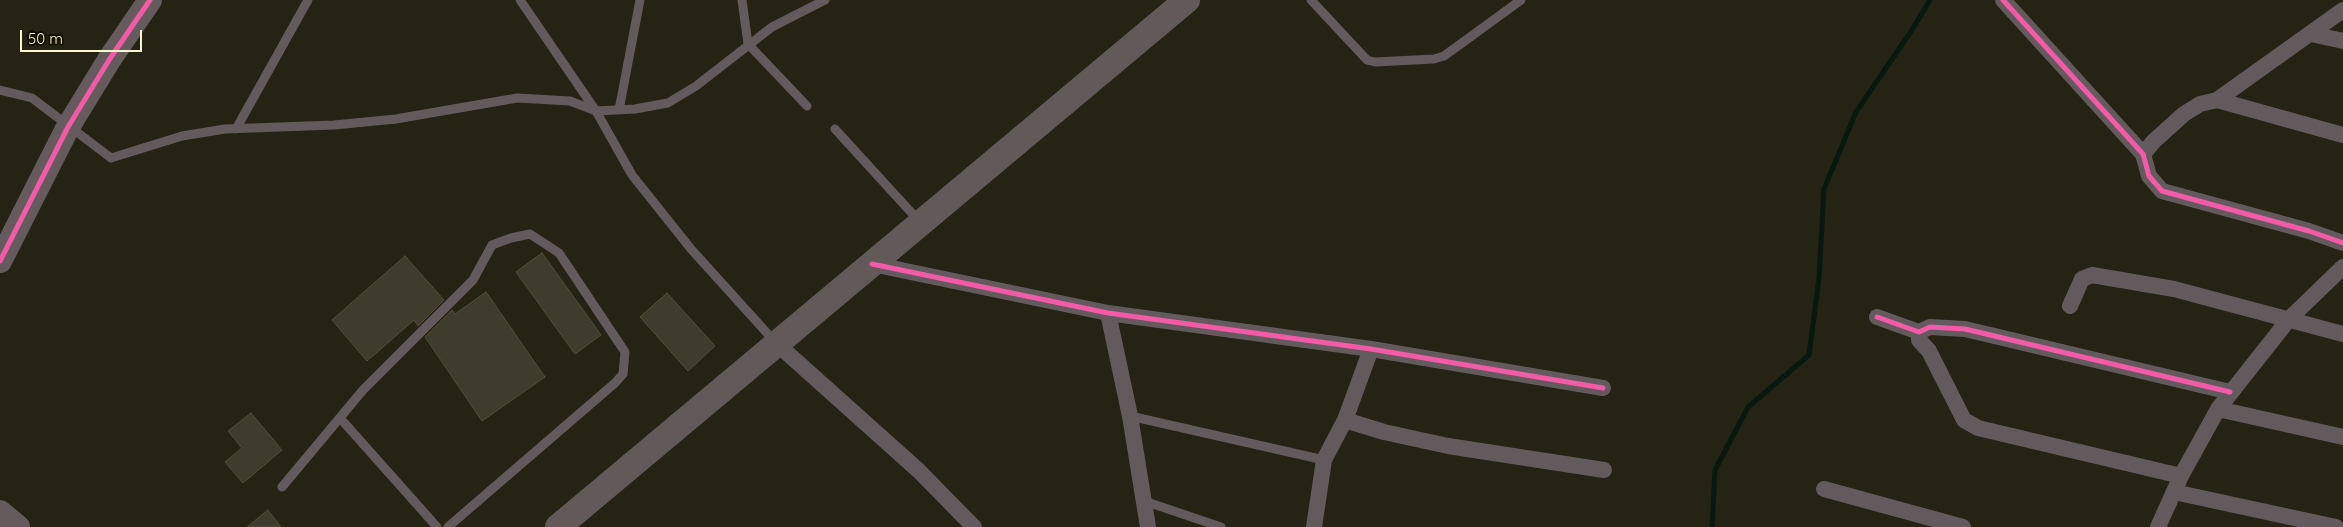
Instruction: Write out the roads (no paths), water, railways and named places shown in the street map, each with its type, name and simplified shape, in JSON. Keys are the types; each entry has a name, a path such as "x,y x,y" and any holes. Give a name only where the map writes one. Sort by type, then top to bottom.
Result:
{"main road":[{"path":"558,527 1186,0"}],"street":[{"path":"0,261 68,127 109,60 150,0"},
{"path":"2003,0 2143,154 2149,176 2162,191 2309,231 2343,243"},
{"path":"2143,154 2154,141 2184,114 2200,104 2217,100 2343,10"},
{"path":"2311,34 2343,41"},
{"path":"2217,100 2343,136"},
{"path":"872,264 1108,313 1371,349 1603,388"},
{"path":"2158,527 2181,476 2218,409 2230,392 2289,319 2343,268"},
{"path":"2070,306 2082,279 2092,275 2174,289 2343,334"},
{"path":"1108,313 1130,416 1148,527"},
{"path":"1877,317 1919,332 1930,327 1966,329 2230,392"},
{"path":"1919,332 1919,340 1930,351 1964,420 1971,424 1986,430 2181,476"},
{"path":"776,343 919,471 974,527"},
{"path":"1314,527 1324,460 1345,420 1371,349"},
{"path":"2218,409 2343,437"},
{"path":"1345,420 1384,432 1448,446 1604,470"},
{"path":"1824,489 1963,527"},
{"path":"2174,492 2336,527"},
{"path":"0,512 18,527"}],"lane":[{"path":"236,129 308,0"},
{"path":"520,0 596,111 632,176 691,249 776,343"},
{"path":"619,110 640,0"},
{"path":"742,0 748,44 807,106"},
{"path":"0,90 32,98 111,158 182,136 236,129 334,126 396,119 517,98 570,102 596,111 619,110 668,103 696,86 772,27 825,0"},
{"path":"1311,0 1367,60 1375,62 1434,59 1444,56 1521,0"},
{"path":"835,129 921,223"},
{"path":"282,487 363,390 473,280 492,246 510,238 530,234 559,253 625,352 622,374 448,527"},
{"path":"1130,416 1324,460"},
{"path":"340,418 437,527"},
{"path":"1144,501 1221,527"}],"waterway":[{"path":"1712,527 1715,470 1748,407 1809,355 1819,278 1824,189 1856,112 1912,30 1930,0"}]}
